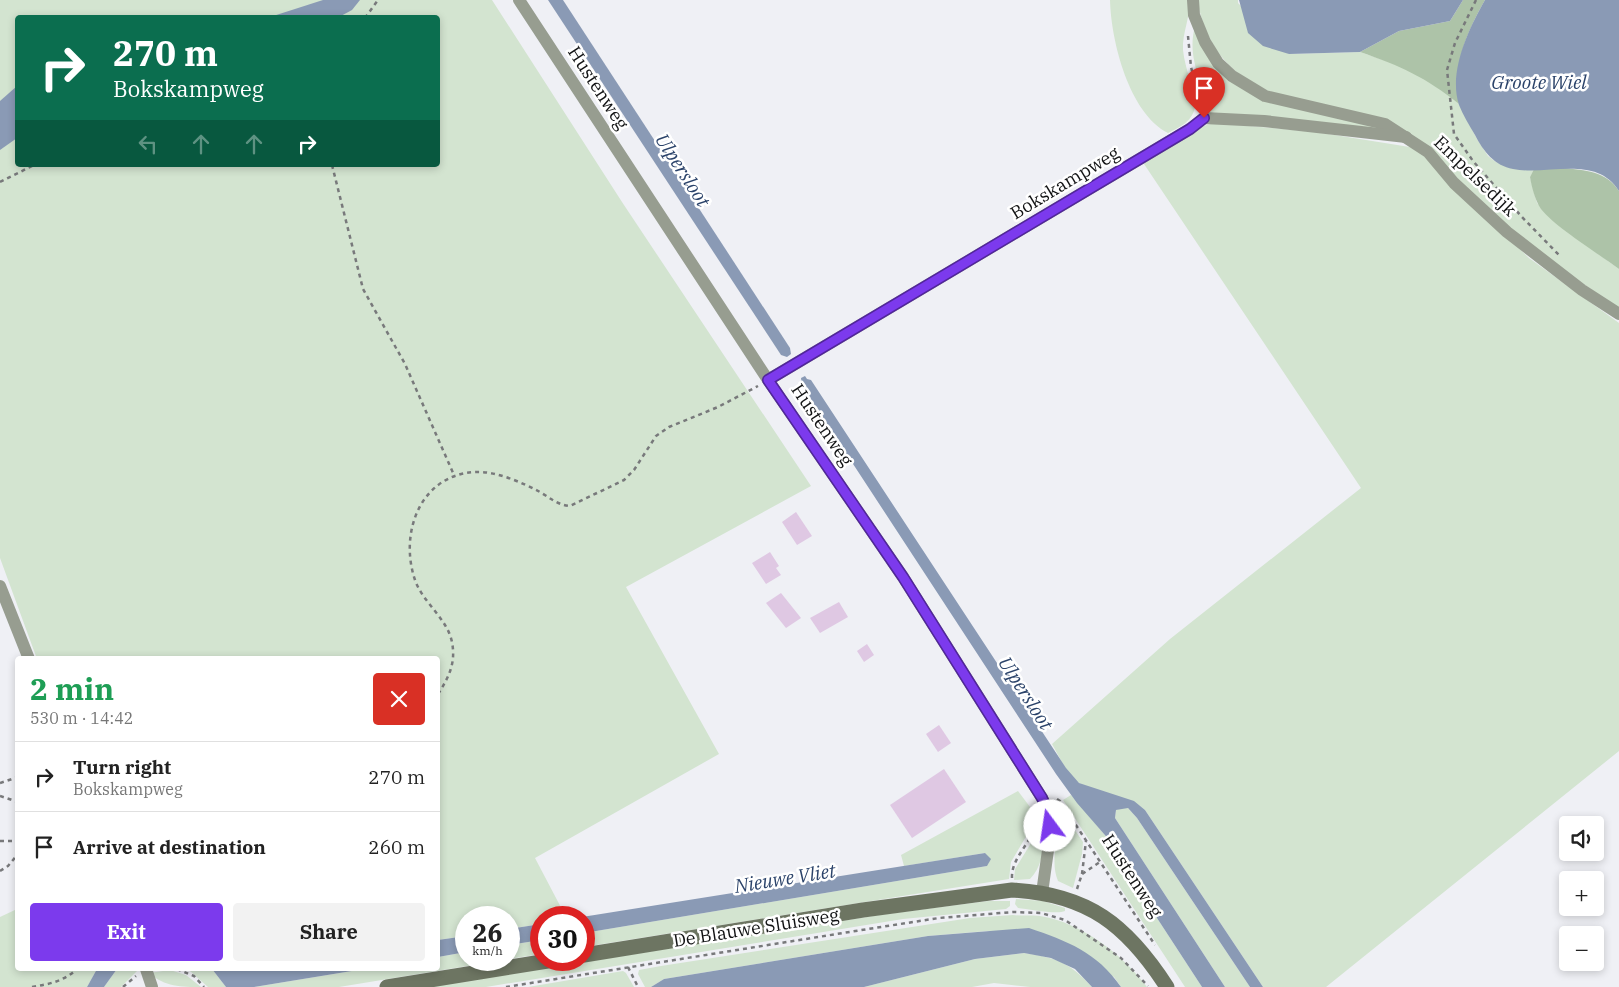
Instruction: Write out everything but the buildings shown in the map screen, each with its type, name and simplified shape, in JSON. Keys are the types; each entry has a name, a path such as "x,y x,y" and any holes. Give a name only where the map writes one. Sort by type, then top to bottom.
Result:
{"main road":[{"name":"De Blauwe Sluisweg","path":"595,953 863,910 1012,890 1042,893"},
{"name":"Hustenweg","path":"1042,893 1056,895 1084,905 1128,935 1152,964 1167,987"},
{"path":"387,987 530,964"}],"street":[{"name":"Hustenweg","path":"519,0 768,380 903,577 1042,798 1050,816 1050,836 1042,893"},
{"name":"Empelsedijk","path":"1193,0 1194,16 1205,42 1218,63 1232,76 1265,96 1385,124 1428,152 1454,182 1508,232 1582,290 1619,314"},
{"name":"Bokskampweg","path":"768,380 1190,129 1204,118"},
{"path":"1204,118 1264,121 1406,137"},
{"path":"0,586 28,656"},
{"path":"147,971 152,987"}],"path":[{"path":"367,15 378,0"},
{"path":"1476,0 1455,42 1447,70 1454,134 1473,161 1509,203 1565,261"},
{"path":"1194,16 1188,34 1191,67 1204,118"},
{"path":"0,182 30,167"},
{"path":"332,167 363,289 405,364 454,475"},
{"path":"440,691 450,677 454,655 451,639 441,620 424,599 415,579 410,550 412,521 420,503 431,489 454,475 476,472 513,480 560,505 570,506 624,480 634,470 656,436 669,427 718,407 768,380"},
{"path":"0,783 15,778"},
{"path":"0,796 15,801"},
{"name":"Hustenweg","path":"1042,798 1049,797 1060,801 1155,945"},
{"path":"1042,798 1033,832 1011,868 1013,912 1041,913 1065,920 1121,958 1149,987"},
{"path":"1082,874 1086,840"},
{"path":"0,841 15,841"},
{"path":"0,871 15,861"},
{"name":"De Blauwe Sluisweg","path":"506,987 930,919 1013,912"},
{"path":"628,967 638,987"},
{"path":"32,987 67,978 75,971"},
{"path":"182,971 194,976 204,987"}],"green space":[{"path":"0,0 492,0 622,202 811,486 626,587 719,754 535,858 560,906 530,906 530,926 520,927 520,906 455,906 455,938 440,940 440,656 36,656 0,558"},
{"path":"1110,0 1189,0 1183,50 1195,107 1188,120 1168,133 1154,123 1143,110 1133,93 1125,74 1114,35"},
{"path":"1197,0 1238,0 1238,3 1289,54 1360,52 1401,66 1433,82 1459,104 1488,156 1496,162 1526,170 1534,169 1530,177 1537,203 1563,228 1619,269 1619,308 1583,284 1515,232 1472,194 1430,150 1406,131 1393,124 1268,91 1240,75 1220,55 1212,43"},
{"path":"1463,0 1485,0 1467,37 1460,62 1458,76 1459,104 1435,86 1412,73 1360,52 1399,31 1450,21"},
{"path":"1195,26 1229,79 1383,130 1206,113 1205,101 1194,60 1193,38"},
{"path":"1217,123 1316,132 1416,148 1529,258 1619,323 1619,751 1326,987 1263,987 1145,810 1129,800 1079,783 1067,770 1052,744 1170,639 1361,488 1142,161 1188,132"},
{"path":"1563,168 1601,175 1614,184 1619,191 1619,269 1556,224 1541,209 1534,194 1530,177 1534,169"},
{"path":"1018,791 1030,807 1034,823 1011,862 1009,879 595,945 595,931 987,866 985,853 904,866 901,855"},
{"path":"1071,795 1111,842 1112,849 1202,987 1185,987 1063,800"},
{"path":"1053,802 1058,805 1083,842 1082,854 1073,888 1058,881 1055,871 1057,822"},
{"path":"1128,808 1137,818 1250,987 1225,987 1115,818 1116,810"},
{"path":"1042,811 1044,847 1039,865 1030,879 1014,880 1015,869 1036,835"},
{"path":"1016,899 1043,901 1065,908 1065,911 1050,912 1018,908 1015,904"},
{"path":"988,901 1010,901 1010,906 1006,909 903,919 595,969 595,960 879,915"},
{"path":"15,910 15,971 96,971 87,987 0,987 0,917"},
{"path":"1013,915 1040,916 1055,919 1086,933 1126,963 1147,987 1121,987 1114,977 988,931 928,936 664,979 651,987 645,987 638,974 639,970 661,966 970,918"},
{"path":"530,942 530,956 520,957 520,943"},
{"path":"1024,953 1062,962 1092,987 1030,987 994,983 972,987 864,987 975,959"},
{"path":"455,954 455,968 440,970 440,957"},
{"path":"116,971 137,971 121,987 104,987"},
{"path":"173,971 186,975 201,987 167,984 149,973"},
{"path":"190,971 214,971 226,987 208,987"},
{"path":"352,971 437,971 339,987 254,987"},
{"path":"530,971 584,971 486,987 428,987"},
{"path":"623,971 634,987 528,987"}],"water":[{"path":"323,0 360,0 352,10 343,15 276,15"},
{"path":"548,0 563,0 790,348 791,354 787,357 781,355"},
{"path":"1239,0 1463,0 1450,21 1399,31 1360,52 1289,54 1263,46 1248,33"},
{"name":"Groote Wiel","path":"1485,0 1619,0 1619,191 1609,180 1598,173 1585,170 1513,169 1495,161 1482,147 1459,105 1456,79 1458,65 1467,37"},
{"path":"15,88 15,139 0,150 0,101"},
{"path":"805,376 811,380 1066,768 1079,783 1134,801 1145,810 1263,987 1250,987 1137,818 1128,808 1116,810 1115,818 1225,987 1202,987 1112,849 1111,842 1077,803 1056,774 802,386 801,378"},
{"path":"985,853 991,859 987,866 595,931 595,915"},
{"path":"530,926 530,942 520,943 520,927"},
{"path":"1029,928 1068,943 1091,956 1112,975 1121,987 1092,987 1075,969 1051,958 1024,953 975,959 864,987 651,987 664,979 928,936"},
{"path":"455,938 455,954 440,957 440,940"},
{"path":"96,971 116,971 104,987 87,987"},
{"path":"214,971 352,971 254,987 226,987"}],"route":[{"path":"1050,826 1050,816 1042,798 903,577 768,380 1190,129 1204,118"}],"water label":[{"name":"Ulpersloot","path":"683,170"},
{"name":"Ulpersloot","path":"1026,693"},
{"name":"Nieuwe Vliet","path":"785,878"}]}
